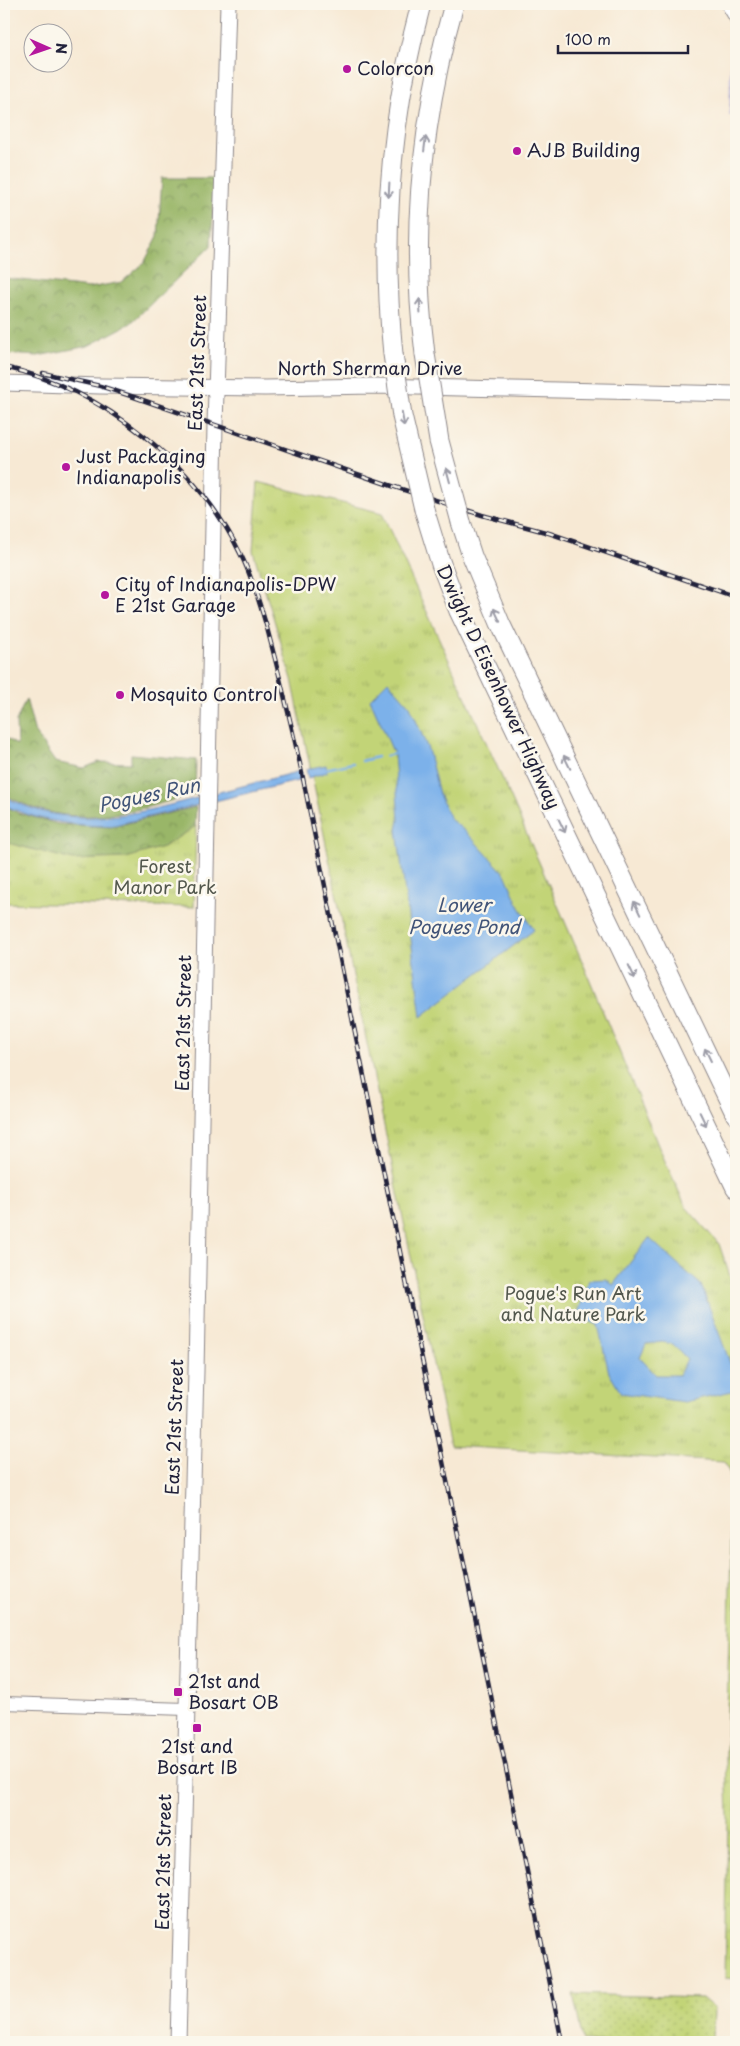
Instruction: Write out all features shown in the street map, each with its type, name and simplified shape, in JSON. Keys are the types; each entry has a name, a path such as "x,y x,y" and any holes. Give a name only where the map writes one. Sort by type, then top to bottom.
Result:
{"highway":[{"name":"Dwight D Eisenhower Highway","path":"421,4 401,91 391,168 387,275 392,354 402,416 424,509 440,564 459,611 736,1188"},
{"name":"Dwight D Eisenhower Highway","path":"454,4 434,84 425,146 421,192 419,269 425,354 439,441 472,556 500,623 736,1114"}],"main road":[{"name":"East 21st Street","path":"178,2042 196,1371 217,387 228,4"},
{"name":"North Sherman Drive","path":"4,383 217,387 373,386 736,394"}],"street":[{"path":"727,4 736,19"},
{"path":"4,1703 186,1709"}],"shaded area":[{"path":"730,63 736,63 736,116 729,116"}],"green space":[{"path":"162,178 215,178 211,246 131,323 88,346 38,356 4,354 4,278 89,288 122,282 144,263 158,236"},
{"name":"Pogue's Run Art and Nature Park","path":"258,482 382,513 505,784 582,961 660,1150 686,1207 719,1244 736,1294 736,1979 725,1978 728,1817 726,1758 732,1501 730,1474 724,1462 450,1446 292,679 253,551"},
{"path":"26,699 35,733 55,762 84,768 99,762 131,763 131,754 196,760 195,794 146,807 100,816 54,813 30,806 5,795 4,737 17,745 16,722"},
{"path":"4,805 18,813 58,824 111,827 196,807 195,827 163,847 126,858 73,860 4,842"},
{"name":"Forest Manor Park","path":"196,826 194,907 4,903 4,842 73,860 126,858 163,847"},
{"path":"573,1994 702,1998 714,2008 713,2042 583,2042"}],"water":[{"name":"Lower Pogues Pond","path":"388,681 410,706 428,749 439,794 450,819 466,832 505,874 518,904 534,930 421,1017 397,830 399,820 394,754 370,699"},
{"path":"326,765 327,772 308,778 306,769"},
{"path":"300,771 302,780 111,826 83,825 43,819 4,805 4,796 28,807 53,814 101,817 150,810"},
{"path":"649,1238 701,1285 735,1376 733,1389 736,1392 736,1396 732,1391 684,1402 621,1393 609,1373 598,1325 577,1316 589,1280 606,1279 613,1285","holes":["662,1342 673,1344 687,1359 679,1375 656,1375 640,1358 646,1344"]}],"waterway":[{"name":"Pogues Run","path":"386,756 394,754"},
{"name":"Pogues Run","path":"362,761 377,757"},
{"name":"Pogues Run","path":"325,769 353,763"}],"railway":[{"path":"4,367 41,377 111,412 144,436 174,462 200,492 223,524 242,557 256,592 276,662 300,764 562,2042"},
{"path":"43,373 100,386 398,488 482,515 549,533 736,597"}],"place":[{"name":"Colorcon","path":"347,69"},
{"name":"AJB Building","path":"517,151"},
{"name":"Just Packaging Indianapolis","path":"66,467"},
{"name":"City of Indianapolis-DPW E 21st Garage","path":"105,595"},
{"name":"Mosquito Control","path":"120,695"},
{"name":"21st and Bosart OB","path":"178,1692"},
{"name":"21st and Bosart IB","path":"197,1728"}]}
